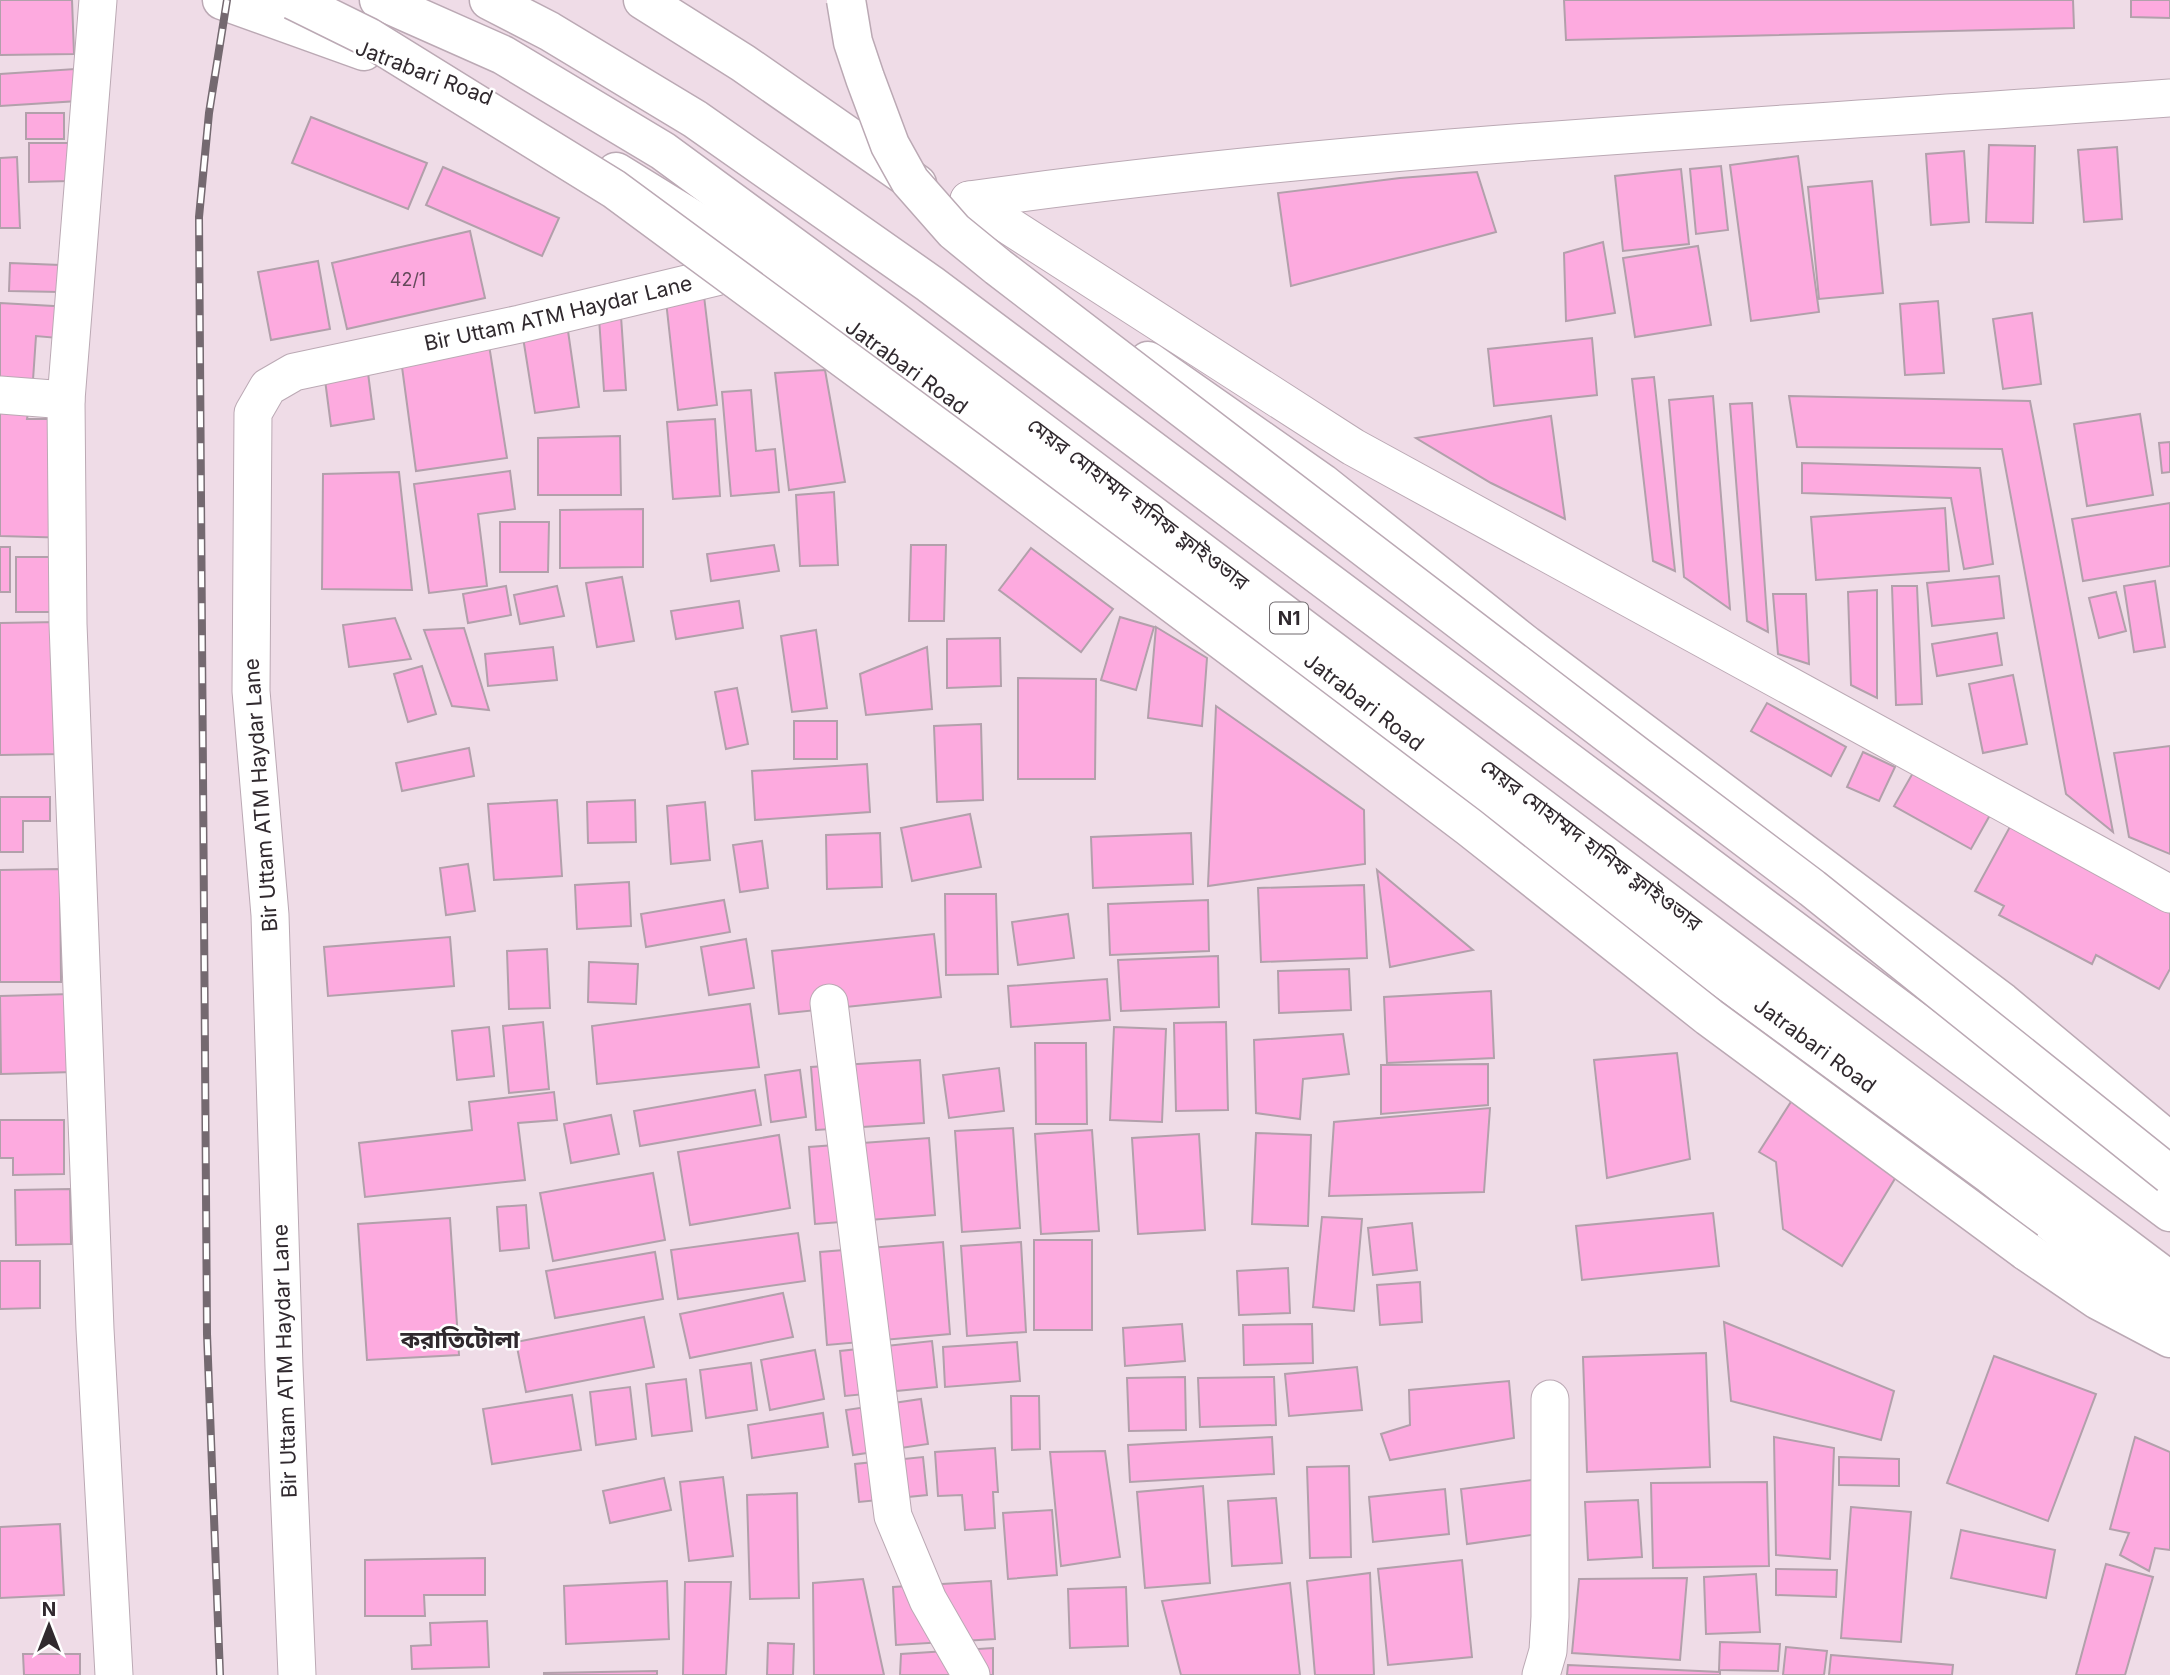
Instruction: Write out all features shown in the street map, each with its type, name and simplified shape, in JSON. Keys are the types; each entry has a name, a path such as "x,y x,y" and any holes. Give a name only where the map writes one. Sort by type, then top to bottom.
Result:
{"main road":[{"name":"Jatrabari Road","path":"222,0 509,105 762,262 1312,662 1652,926 1991,1175 2170,1315"},
{"path":"293,0 368,37 625,197 1222,640 1469,827 1709,1017 2026,1251 2098,1300 2170,1338"},
{"name":"মেয়র মোহাম্মদ হানিফ ফ্লাইওভার","path":"379,0 503,55 663,151 927,345 2170,1281"},
{"name":"N1","path":"489,0 549,32 695,119 930,284 2170,1212"},
{"path":"643,0 743,63 944,204 1063,301 1322,483 1526,645 2002,1002 2170,1142"},
{"path":"846,0 853,42 890,145 910,181 954,231 1812,888 2170,1175"}],"street":[{"path":"98,0 66,400 68,624 95,1329 114,1675"},
{"path":"2170,98 1654,133 1255,164 969,200 1353,447 2170,894"},
{"name":"Bir Uttam ATM Haydar Lane","path":"296,1675 270,915 251,691 253,412 268,387 294,372 520,324 716,277 762,262"},
{"path":"0,395 66,400"},
{"path":"1322,483 1353,447"},
{"path":"829,1003 893,1516 928,1600 971,1675"},
{"path":"1541,1675 1548,1651 1550,1617 1550,1399"}],"building":[{"path":"0,0 72,0 74,54 0,55"},
{"path":"1564,0 2073,0 2074,28 1566,40"},
{"path":"2131,0 2170,0 2170,18 2131,17"},
{"path":"75,69 78,101 0,106 0,74"},
{"path":"26,113 64,113 64,139 26,139"},
{"path":"311,117 427,163 408,209 292,163"},
{"path":"29,143 69,143 69,181 29,182"},
{"path":"1989,145 2035,146 2033,223 1986,222"},
{"path":"2117,147 2122,219 2084,222 2078,150"},
{"path":"1964,151 1969,222 1931,225 1926,154"},
{"path":"1798,156 1819,312 1751,321 1730,165"},
{"path":"17,157 20,228 0,228 0,158"},
{"path":"1721,166 1728,230 1696,234 1690,169"},
{"path":"443,167 559,218 542,256 426,205"},
{"path":"1681,169 1689,244 1623,251 1615,176"},
{"path":"1477,172 1496,232 1291,286 1278,193 1400,178"},
{"path":"1872,181 1883,293 1819,299 1808,187"},
{"path":"470,231 485,298 347,329 332,263"},
{"path":"1603,242 1615,313 1566,321 1564,253"},
{"path":"1698,246 1711,325 1635,337 1623,258"},
{"path":"318,261 330,329 271,340 258,272"},
{"path":"10,263 60,265 60,292 9,291"},
{"path":"704,296 717,405 678,410 666,301"},
{"path":"1938,301 1944,373 1905,375 1900,304"},
{"path":"0,303 71,307 69,339 36,336 33,380 0,378"},
{"path":"2032,313 2041,384 2003,389 1993,319"},
{"path":"621,316 626,390 604,391 599,318"},
{"path":"567,324 579,407 535,413 522,331"},
{"path":"1592,338 1597,395 1494,406 1488,349"},
{"path":"489,345 507,458 416,471 402,367"},
{"path":"825,370 845,482 789,490 775,373"},
{"path":"368,373 374,419 331,426 325,380"},
{"path":"1654,377 1675,571 1653,561 1632,379"},
{"path":"751,390 756,451 775,449 779,492 731,496 722,392"},
{"path":"1713,396 1730,609 1684,577 1669,400"},
{"path":"1789,396 2030,401 2113,832 2066,794 2002,449 1797,447"},
{"path":"1752,403 1768,632 1747,621 1730,404"},
{"path":"0,412 28,413 27,419 65,419 73,538 0,536"},
{"path":"2140,414 2153,495 2087,506 2074,424"},
{"path":"1551,416 1565,519 1491,483 1416,438"},
{"path":"715,419 720,496 673,499 667,422"},
{"path":"620,436 621,495 538,495 538,438"},
{"path":"2170,442 2170,472 2162,473 2159,443"},
{"path":"1802,463 1980,468 1993,564 1964,569 1951,498 1802,493"},
{"path":"510,471 515,509 478,514 487,586 429,593 414,484"},
{"path":"399,472 412,590 322,589 323,474"},
{"path":"834,492 838,565 800,566 796,495"},
{"path":"2170,503 2170,566 2083,581 2072,519"},
{"path":"1945,508 1949,571 1816,580 1811,517"},
{"path":"643,509 643,567 560,568 560,510"},
{"path":"500,522 549,522 548,572 500,572"},
{"path":"774,545 779,571 711,581 707,554"},
{"path":"911,545 946,545 944,621 909,621"},
{"path":"0,547 10,547 10,592 0,592"},
{"path":"1031,548 1113,609 1081,652 999,590"},
{"path":"16,557 55,557 55,612 16,612"},
{"path":"1999,576 2004,618 1932,626 1927,583"},
{"path":"622,577 634,641 597,647 586,583"},
{"path":"2155,581 2165,647 2134,652 2124,586"},
{"path":"506,586 511,615 468,623 463,594"},
{"path":"557,586 564,616 520,624 514,595"},
{"path":"1892,586 1917,586 1922,704 1896,705"},
{"path":"1877,590 1877,698 1851,685 1848,592"},
{"path":"2116,592 2126,631 2099,638 2089,598"},
{"path":"1773,594 1806,594 1809,664 1778,654"},
{"path":"739,601 743,628 676,639 671,611"},
{"path":"1120,617 1154,627 1136,690 1101,680"},
{"path":"395,618 411,659 349,667 343,625"},
{"path":"58,622 61,754 0,755 0,623"},
{"path":"1156,627 1207,658 1202,726 1148,718"},
{"path":"464,628 489,710 452,706 424,630"},
{"path":"816,630 827,708 792,712 781,636"},
{"path":"1997,633 2002,665 1937,676 1932,644"},
{"path":"1000,638 1001,686 947,688 947,639"},
{"path":"553,647 557,680 488,686 485,654"},
{"path":"927,647 932,709 866,715 860,674"},
{"path":"422,666 436,714 408,722 394,674"},
{"path":"2013,675 2027,744 1983,753 1969,684"},
{"path":"1018,678 1096,679 1095,779 1018,779"},
{"path":"737,688 748,744 726,749 715,692"},
{"path":"1767,703 1846,747 1831,776 1751,731"},
{"path":"1216,706 1364,810 1365,864 1208,886"},
{"path":"794,721 837,721 837,759 794,759"},
{"path":"981,724 983,800 937,802 934,726"},
{"path":"2170,746 2170,854 2129,837 2114,753"},
{"path":"469,748 474,776 402,791 396,763"},
{"path":"1863,752 1895,767 1879,801 1847,787"},
{"path":"867,764 870,812 755,820 752,771"},
{"path":"1914,771 1990,815 1971,849 1894,806"},
{"path":"0,797 50,797 50,821 23,821 23,852 0,852"},
{"path":"557,800 562,876 494,880 488,804"},
{"path":"635,800 636,842 588,843 587,802"},
{"path":"705,802 710,860 671,864 667,806"},
{"path":"970,814 981,867 912,881 901,828"},
{"path":"2012,823 2170,907 2170,969 2159,989 2096,955 2092,964 1999,915 2004,906 1975,891"},
{"path":"880,833 882,887 827,889 826,835"},
{"path":"1191,833 1193,884 1093,888 1091,837"},
{"path":"762,841 768,888 740,892 733,845"},
{"path":"468,864 475,911 446,915 440,868"},
{"path":"60,869 61,982 0,982 0,870"},
{"path":"1377,870 1473,950 1390,967"},
{"path":"629,882 631,926 577,929 575,885"},
{"path":"1364,885 1367,958 1261,962 1258,888"},
{"path":"945,894 996,894 998,974 946,975"},
{"path":"724,900 730,932 646,947 641,914"},
{"path":"1208,900 1209,951 1110,955 1108,904"},
{"path":"1068,914 1074,958 1018,965 1012,922"},
{"path":"934,934 941,997 779,1014 772,951"},
{"path":"450,937 454,986 328,996 324,947"},
{"path":"746,939 754,988 709,995 701,947"},
{"path":"547,949 550,1008 509,1009 507,951"},
{"path":"1218,956 1219,1007 1121,1011 1118,960"},
{"path":"589,962 638,964 636,1004 588,1002"},
{"path":"1349,969 1351,1010 1279,1013 1278,971"},
{"path":"1107,979 1110,1020 1011,1027 1008,986"},
{"path":"1491,991 1494,1058 1387,1063 1384,997"},
{"path":"71,994 73,1072 1,1074 0,996"},
{"path":"750,1004 759,1067 597,1084 592,1026"},
{"path":"543,1022 549,1089 509,1093 503,1026"},
{"path":"1226,1022 1228,1110 1176,1111 1174,1023"},
{"path":"489,1027 494,1076 457,1080 452,1031"},
{"path":"1114,1027 1166,1029 1162,1122 1110,1120"},
{"path":"1343,1034 1349,1074 1303,1079 1300,1119 1256,1113 1254,1040"},
{"path":"1035,1043 1086,1043 1087,1124 1036,1124"},
{"path":"1677,1053 1690,1159 1607,1178 1594,1060"},
{"path":"920,1060 924,1123 816,1130 811,1067"},
{"path":"1488,1064 1488,1105 1381,1114 1381,1065"},
{"path":"999,1068 1004,1111 949,1118 943,1075"},
{"path":"800,1070 806,1117 771,1122 765,1075"},
{"path":"755,1090 761,1125 640,1146 634,1111"},
{"path":"554,1092 557,1120 518,1123 525,1180 365,1197 359,1143 472,1130 469,1102"},
{"path":"1796,1094 1902,1167 1842,1266 1783,1229 1776,1162 1759,1152"},
{"path":"1490,1108 1484,1192 1329,1196 1334,1122"},
{"path":"611,1115 619,1154 571,1163 564,1124"},
{"path":"0,1120 64,1120 64,1174 13,1175 13,1158 0,1158"},
{"path":"1013,1128 1020,1228 962,1232 955,1131"},
{"path":"1092,1130 1099,1231 1041,1234 1035,1134"},
{"path":"1256,1133 1311,1135 1308,1226 1252,1224"},
{"path":"1199,1134 1205,1230 1138,1234 1132,1138"},
{"path":"779,1135 790,1208 690,1225 678,1152"},
{"path":"929,1138 935,1215 815,1224 809,1147"},
{"path":"653,1173 665,1240 553,1261 540,1193"},
{"path":"70,1189 71,1244 16,1245 15,1190"},
{"path":"526,1205 529,1248 500,1251 497,1207"},
{"path":"1713,1213 1719,1266 1582,1280 1576,1226"},
{"path":"1322,1217 1362,1219 1354,1311 1313,1307"},
{"path":"450,1218 459,1355 367,1360 358,1224"},
{"path":"1412,1223 1417,1270 1373,1275 1368,1228"},
{"path":"798,1233 805,1281 678,1299 671,1250"},
{"path":"1034,1240 1092,1240 1092,1330 1034,1330"},
{"path":"943,1242 950,1334 827,1345 820,1252"},
{"path":"1021,1242 1026,1332 967,1336 961,1246"},
{"path":"655,1252 663,1299 555,1318 546,1271"},
{"path":"0,1261 40,1261 40,1308 0,1309"},
{"path":"1288,1268 1290,1313 1239,1315 1237,1271"},
{"path":"1420,1282 1422,1322 1380,1325 1377,1285"},
{"path":"783,1293 793,1337 690,1358 680,1314"},
{"path":"644,1317 654,1367 526,1392 516,1342"},
{"path":"1724,1322 1894,1391 1881,1440 1731,1401"},
{"path":"1182,1324 1185,1361 1125,1366 1123,1328"},
{"path":"1312,1324 1313,1363 1244,1365 1243,1325"},
{"path":"932,1341 937,1387 845,1396 840,1351"},
{"path":"1017,1342 1020,1381 945,1387 943,1347"},
{"path":"815,1350 824,1399 770,1410 761,1360"},
{"path":"1706,1353 1710,1467 1587,1472 1583,1357"},
{"path":"1994,1356 2096,1394 2048,1521 1947,1483"},
{"path":"751,1363 757,1410 706,1418 700,1370"},
{"path":"1357,1367 1362,1410 1289,1416 1285,1374"},
{"path":"1185,1377 1186,1430 1129,1431 1127,1378"},
{"path":"1274,1377 1276,1425 1200,1427 1198,1378"},
{"path":"686,1379 692,1431 652,1436 646,1384"},
{"path":"1509,1381 1514,1438 1390,1460 1381,1434 1410,1425 1409,1390"},
{"path":"630,1387 636,1439 596,1445 590,1392"},
{"path":"572,1395 581,1450 492,1464 483,1409"},
{"path":"1011,1396 1039,1396 1040,1449 1012,1450"},
{"path":"921,1399 928,1444 853,1455 846,1410"},
{"path":"823,1413 828,1447 752,1458 748,1425"},
{"path":"1272,1437 1274,1474 1130,1482 1128,1445"},
{"path":"1774,1437 1834,1448 1830,1559 1776,1555"},
{"path":"2135,1437 2170,1452 2170,1550 2155,1548 2149,1571 2120,1555 2129,1533 2110,1529"},
{"path":"995,1448 998,1492 993,1492 995,1528 965,1530 962,1495 938,1496 935,1452"},
{"path":"1105,1451 1120,1557 1061,1566 1050,1452"},
{"path":"923,1457 927,1495 859,1502 855,1464"},
{"path":"1839,1457 1899,1459 1899,1486 1839,1485"},
{"path":"1349,1466 1351,1557 1310,1558 1307,1467"},
{"path":"1563,1476 1568,1530 1467,1544 1461,1489"},
{"path":"723,1477 733,1556 689,1561 680,1482"},
{"path":"664,1478 671,1510 610,1523 603,1491"},
{"path":"1767,1482 1769,1566 1653,1568 1651,1483"},
{"path":"1203,1486 1210,1583 1145,1588 1137,1492"},
{"path":"1445,1489 1449,1534 1373,1542 1369,1497"},
{"path":"797,1493 799,1598 750,1599 747,1495"},
{"path":"1276,1498 1282,1563 1232,1566 1228,1501"},
{"path":"1638,1500 1642,1557 1588,1560 1585,1502"},
{"path":"1851,1507 1911,1512 1901,1642 1841,1638"},
{"path":"1052,1510 1057,1575 1008,1579 1003,1513"},
{"path":"60,1524 64,1595 0,1598 0,1527"},
{"path":"1961,1530 2055,1550 2046,1598 1951,1578"},
{"path":"485,1558 485,1595 424,1595 425,1616 365,1616 365,1560"},
{"path":"1462,1560 1472,1657 1388,1665 1378,1569"},
{"path":"2106,1564 2153,1577 2125,1675 2076,1675"},
{"path":"1776,1569 1837,1570 1836,1597 1776,1595"},
{"path":"1370,1573 1374,1675 1315,1675 1307,1581"},
{"path":"1756,1574 1760,1632 1706,1634 1704,1577"},
{"path":"1687,1578 1680,1660 1572,1653 1579,1579"},
{"path":"863,1579 884,1675 814,1675 813,1583"},
{"path":"667,1581 669,1639 566,1644 564,1586"},
{"path":"991,1581 995,1639 896,1645 893,1587"},
{"path":"685,1582 731,1582 726,1675 683,1675"},
{"path":"1290,1583 1300,1675 1181,1675 1162,1601"},
{"path":"1126,1587 1128,1646 1070,1648 1068,1589"},
{"path":"487,1621 489,1667 412,1669 411,1646 431,1645 430,1623"},
{"path":"1720,1642 1780,1644 1778,1671 1719,1670"},
{"path":"768,1643 794,1644 793,1675 767,1675"},
{"path":"1786,1647 1827,1651 1824,1675 1783,1675"},
{"path":"993,1648 993,1675 900,1675 901,1654"},
{"path":"23,1654 80,1654 80,1675 24,1675"},
{"path":"1831,1655 1953,1665 1952,1675 1829,1675"},
{"path":"1568,1665 1720,1672 1720,1675 1567,1675"},
{"path":"657,1671 657,1675 544,1675 544,1673"}],"railway":[{"path":"220,1675 207,1334 199,217 209,113 227,0"}],"district":[{"name":"করাতিটোলা","path":"460,1340"}]}
